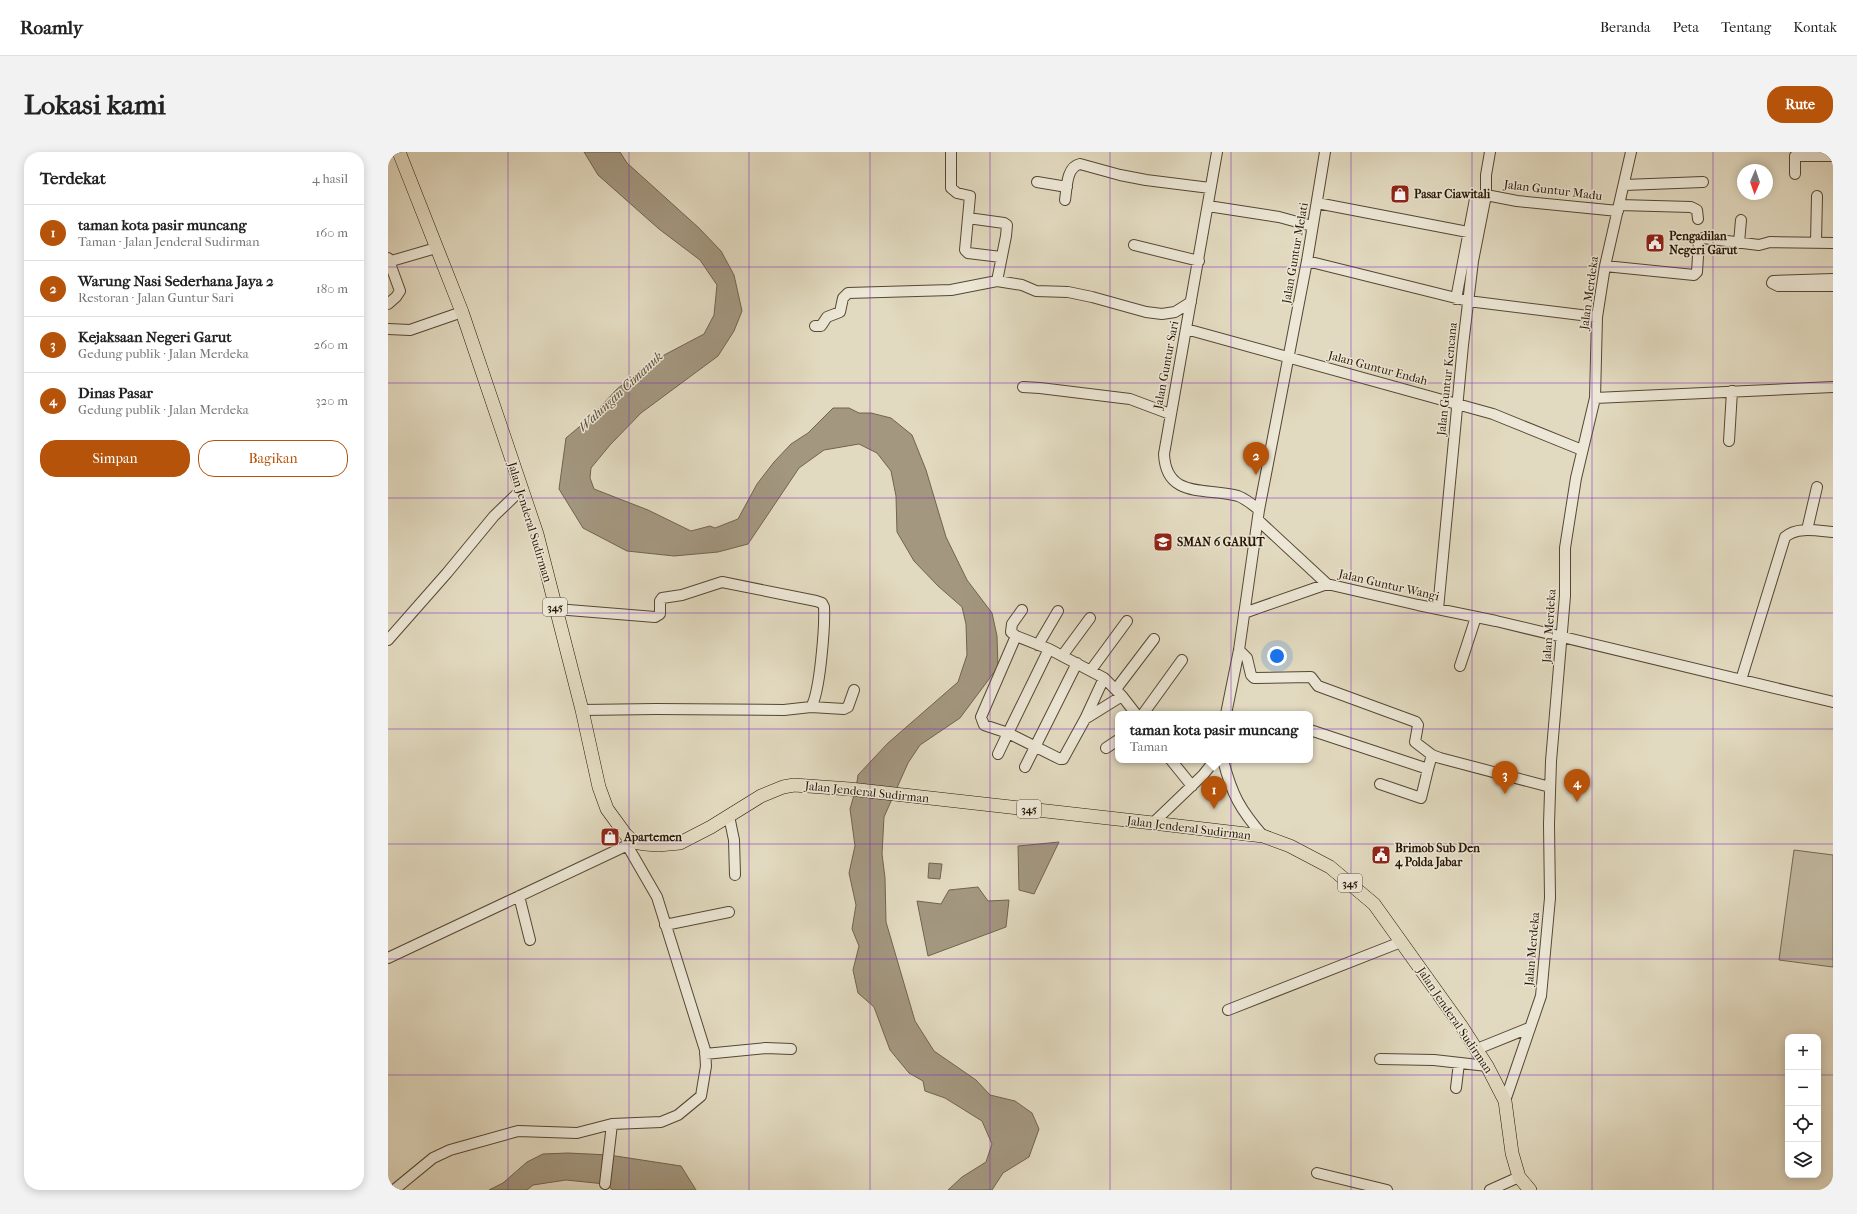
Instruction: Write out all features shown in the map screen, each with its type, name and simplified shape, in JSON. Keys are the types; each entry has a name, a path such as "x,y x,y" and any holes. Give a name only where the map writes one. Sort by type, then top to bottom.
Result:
{"main road":[{"name":"Jalan Jenderal Sudirman","path":"399,152 462,312 537,534 582,710 599,787 607,809 631,843 658,845 680,843 729,816 746,804 783,787 794,785 850,789 1263,836 1290,846 1330,867 1374,904 1477,1049 1505,1101 1512,1153 1519,1177 1530,1190"}],"street":[{"path":"951,152 951,188 957,193 970,196 965,251 981,255 1001,257"},
{"name":"Jalan Guntur Sari","path":"1217,152 1199,261 1170,414 1164,463 1168,473 1177,483 1187,489 1239,496 1250,502 1258,515 1327,584"},
{"name":"Jalan Guntur Melati","path":"1244,613 1258,515 1307,261 1325,152"},
{"name":"Jalan Guntur Kencana","path":"1438,609 1468,301 1473,261 1486,195 1486,175 1490,152"},
{"name":"Jalan Merdeka","path":"1505,1101 1541,996 1550,898 1550,787 1565,596 1565,548 1582,450 1595,398 1596,317 1605,266 1631,152"},
{"path":"1795,174 1795,154 1833,156"},
{"path":"1065,200 1070,170 1075,165 1080,164 1120,175 1146,180 1210,188"},
{"path":"1036,182 1067,187"},
{"path":"1624,185 1703,182"},
{"path":"1456,299 1475,199 1486,195"},
{"name":"Jalan Guntur Madu","path":"1486,195 1517,201 1619,208 1691,207 1697,210 1698,219"},
{"path":"1816,242 1817,196"},
{"path":"1317,203 1479,234"},
{"path":"1208,206 1279,217 1312,226"},
{"path":"968,218 1004,223 1007,225 997,281"},
{"path":"1739,243 1741,220"},
{"path":"1605,266 1694,275 1696,272 1699,241 1701,238 1759,246 1770,242 1833,243"},
{"path":"1134,245 1199,261"},
{"path":"388,304 400,291 389,260 436,248"},
{"path":"1307,261 1456,299 1596,317"},
{"path":"1833,279 1813,283 1833,286"},
{"path":"816,326 821,326 827,317 840,312 844,296 848,293 950,290 997,281 1022,285 1036,291 1068,292 1086,295 1146,312 1162,314 1175,312 1191,302"},
{"path":"388,329 410,330 462,312"},
{"name":"Jalan Guntur Endah","path":"1186,329 1502,417 1582,450"},
{"path":"1023,387 1130,399 1170,414"},
{"path":"1595,398 1833,387"},
{"path":"1729,441 1732,391"},
{"path":"1807,530 1817,487"},
{"path":"388,640 447,573 494,516 521,490"},
{"path":"1741,680 1786,535 1792,532 1807,530 1833,532"},
{"path":"556,609 655,617 660,614 660,600 662,598 682,595 722,582 822,603 824,613 821,653 814,702 811,707"},
{"name":"Jalan Guntur Wangi","path":"1244,613 1327,584 1476,617 1833,702"},
{"path":"1022,610 1012,626 1011,632 1016,636 1038,644 1077,662 1104,678 1134,711"},
{"path":"1038,644 1058,612"},
{"path":"1227,711 1239,650 1244,613"},
{"path":"1460,666 1476,617"},
{"path":"1062,656 1090,618"},
{"path":"1091,670 1127,621"},
{"path":"1016,636 981,717 984,725 1008,733 1060,759 1063,758 1085,719 1104,678"},
{"path":"1085,719 1119,693 1154,639"},
{"path":"998,754 1049,649"},
{"path":"1239,650 1247,658 1251,675 1254,678 1311,677 1318,686 1416,722 1418,725 1415,742 1432,755 1550,787"},
{"path":"1145,711 1182,660"},
{"path":"1025,767 1077,662"},
{"path":"582,710 784,710 811,707 844,709 848,707 854,690"},
{"path":"1313,731 1428,769"},
{"path":"1106,748 1115,742"},
{"path":"1380,784 1422,798 1432,755"},
{"path":"1173,763 1192,786"},
{"path":"1153,823 1192,786 1212,763"},
{"path":"1224,763 1229,785 1243,812 1263,836"},
{"path":"729,816 734,840 735,875"},
{"path":"388,958 631,843 657,897 705,1054 705,1074 701,1096 674,1118 661,1122 612,1124 580,1133 518,1131 498,1136 440,1153 394,1190"},
{"path":"519,896 530,940"},
{"path":"665,925 729,912"},
{"path":"1228,1010 1401,942"},
{"path":"1477,1049 1529,1028"},
{"path":"705,1054 766,1048 791,1049"},
{"path":"1380,1059 1434,1060 1487,1066"},
{"path":"1456,1088 1459,1063"},
{"path":"605,1184 612,1124"},
{"path":"1317,1173 1387,1190"},
{"path":"1490,1190 1519,1177"}],"shaded area":[{"path":"1794,850 1833,855 1833,967 1779,960"}],"water":[{"name":"Walungan Cimanuk","path":"584,152 620,152 627,163 699,228 721,251 734,275 742,311 734,331 718,356 641,413 610,445 591,468 590,478 594,489 648,510 691,531 710,526 715,528 738,519 757,484 774,462 791,444 808,433 833,408 849,408 859,413 871,413 891,418 912,435 926,470 946,537 967,580 992,613 997,636 998,667 960,718 920,745 908,763 884,817 882,854 885,878 886,922 915,1021 934,1051 976,1080 990,1095 1015,1101 1032,1113 1039,1129 1029,1157 1003,1173 992,1190 948,1190 962,1177 986,1162 992,1144 982,1121 945,1098 925,1091 923,1081 909,1073 890,1050 874,1007 858,993 853,970 859,946 852,929 856,905 849,873 855,846 850,809 858,775 888,743 958,682 967,655 966,624 962,607 938,586 914,561 897,532 896,496 891,471 877,453 859,444 824,450 799,468 748,544 718,552 674,556 627,551 583,528 559,489 566,438 591,417 617,389 651,362 704,334 714,315 717,285 700,260 659,229 598,175"},
{"path":"1059,842 1034,894 1019,890 1018,846"},
{"path":"929,863 942,864 940,879 928,878"},
{"path":"978,887 988,901 1009,900 1006,927 928,956 917,901 941,904 949,890"},
{"path":"568,1153 609,1155 681,1166 696,1190 613,1190 605,1184 566,1180 533,1185 527,1190 489,1190 503,1183 527,1162 543,1154"}],"place":[{"name":"Pasar Ciawitali","path":"1400,194"},
{"name":"Pengadilan Negeri Garut","path":"1655,243"},
{"name":"Warung Nasi Sederhana Jaya 2","path":"1256,475"},
{"name":"SMAN 6 GARUT","path":"1163,542"},
{"name":"Kejaksaan Negeri Garut","path":"1505,794"},
{"name":"Dinas Pasar","path":"1577,802"},
{"name":"taman kota pasir muncang","path":"1214,809"},
{"name":"Apartemen","path":"610,837"},
{"name":"Brimob Sub Den 4 Polda Jabar","path":"1381,855"}]}
